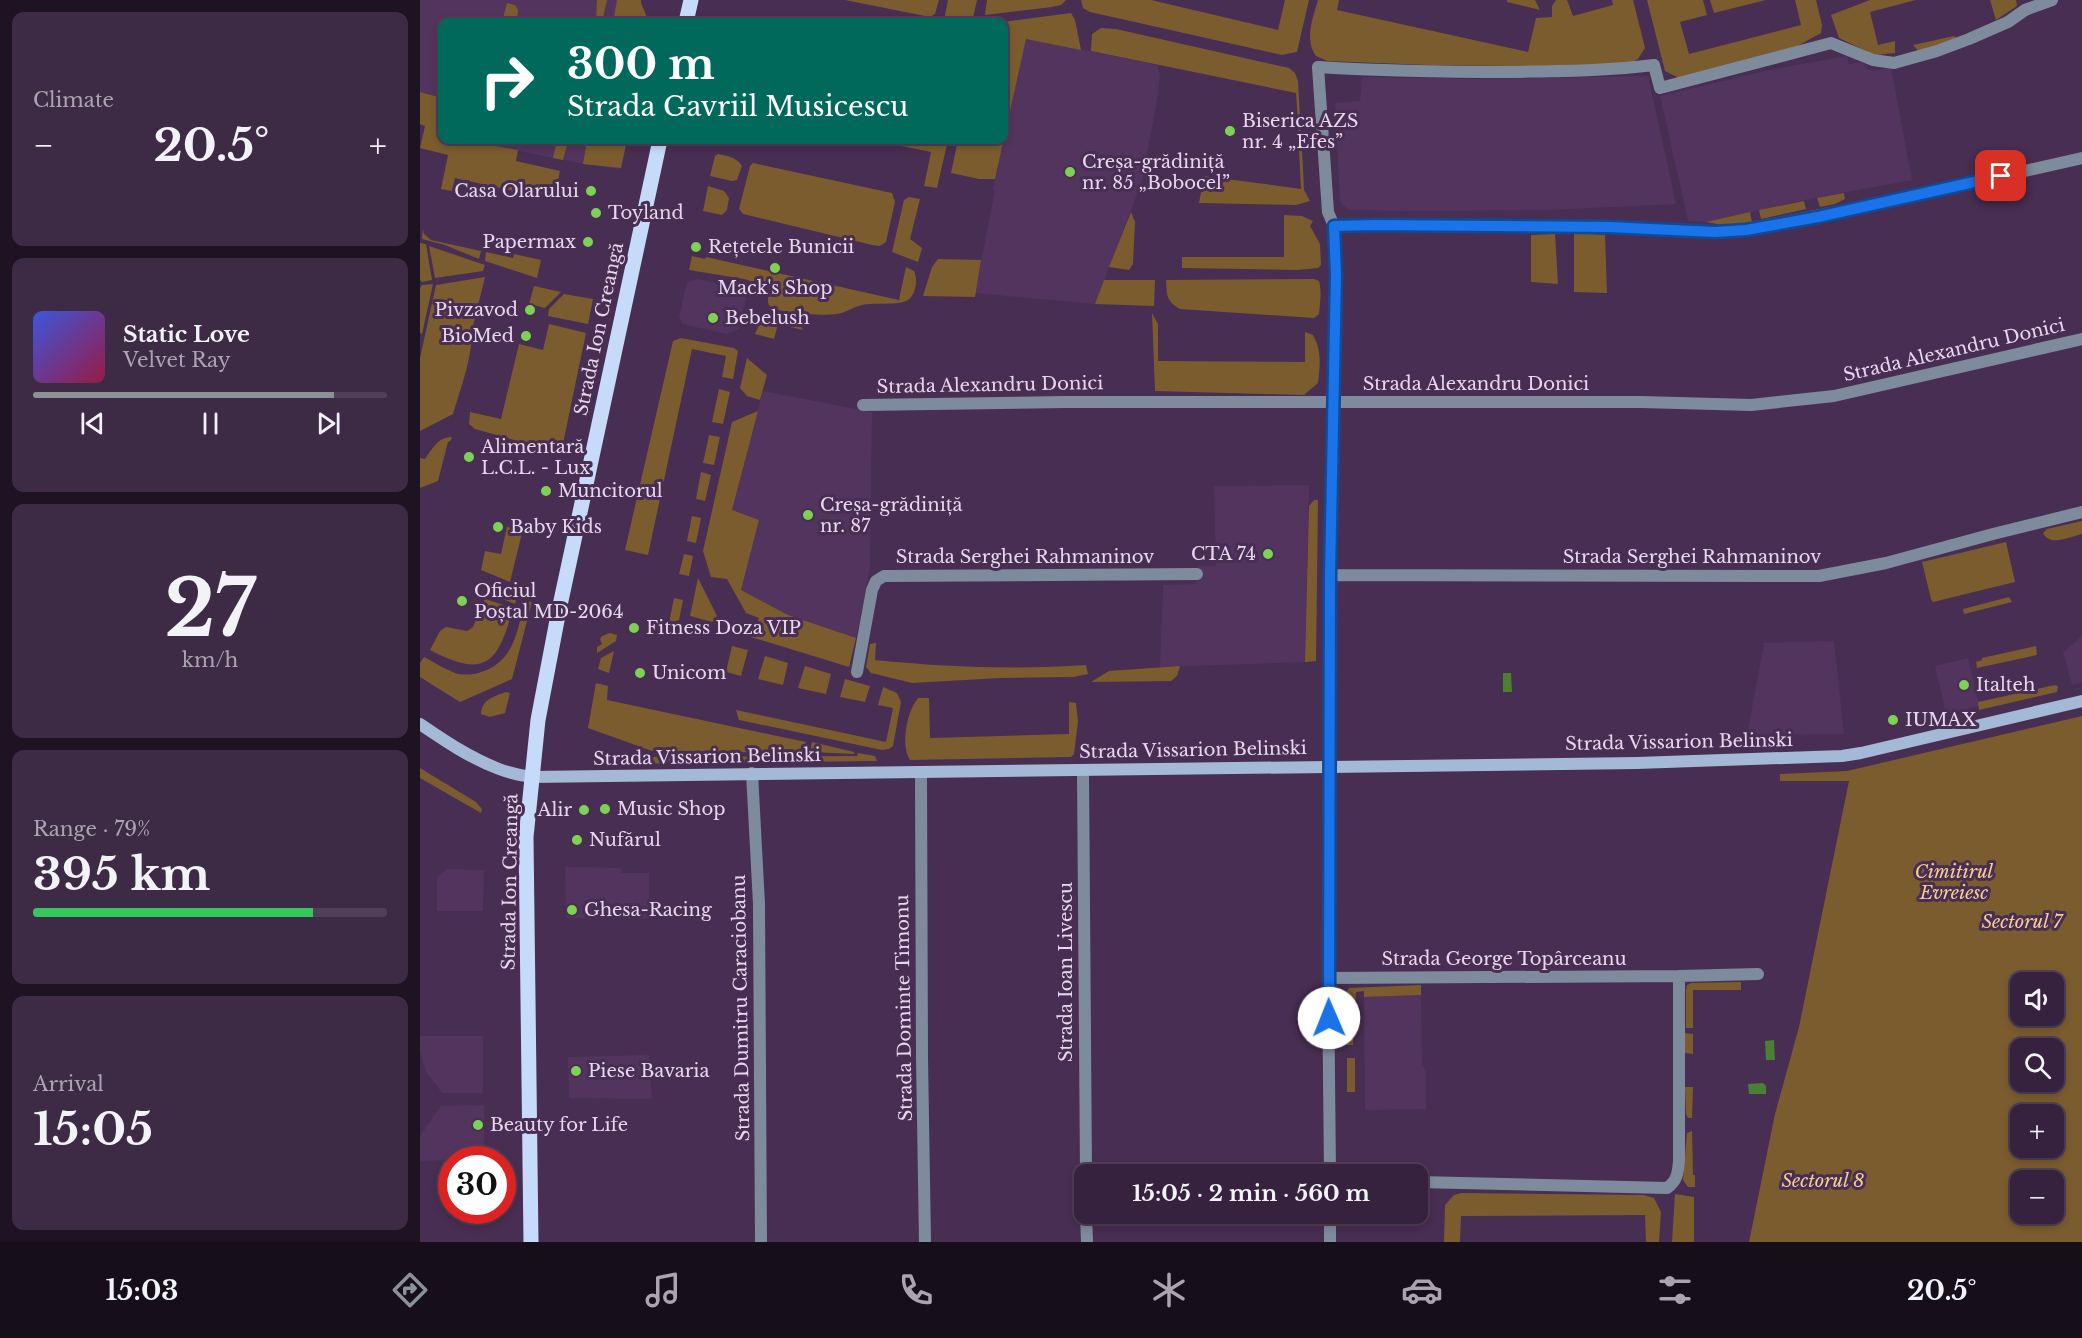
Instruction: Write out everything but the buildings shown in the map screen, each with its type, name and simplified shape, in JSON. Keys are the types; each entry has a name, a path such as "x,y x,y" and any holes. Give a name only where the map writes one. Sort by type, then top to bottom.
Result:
{"main road":[{"path":"687,18 691,0"},
{"name":"Strada Ion Creangă","path":"531,1242 526,837 531,777 538,720 559,610 659,144"},
{"name":"Strada Vissarion Belinski","path":"420,724 466,754 501,770 531,777 921,773 1637,762 1842,756 2082,701"}],"street":[{"path":"1330,1164 1328,978 1330,575 1336,274 1334,226 1329,212 1318,67 1525,72 1621,69 1654,64 1659,88 1831,43 1873,60 1894,63 1969,39 2008,22 2025,10 2052,0"},
{"path":"1334,226 1598,227 1715,232 1746,230 1874,206 2082,158"},
{"name":"Strada Alexandru Donici","path":"863,405 1066,402 1506,404 1641,402 1751,405 1834,396 1952,367 2082,339"},
{"name":"Strada Serghei Rahmaninov","path":"1330,575 1819,576 1887,563 2082,512"},
{"name":"Strada Serghei Rahmaninov","path":"856,672 872,590 876,581 884,576 1197,574"},
{"name":"Strada Ioan Livescu","path":"1083,770 1086,1164"},
{"name":"Strada Dumitru Caraciobanu","path":"752,773 759,904 761,1242"},
{"name":"Strada Dominte Timonu","path":"921,773 921,1057 925,1242"},
{"name":"Strada George Topârceanu","path":"1328,978 1758,974"},
{"path":"1428,1182 1667,1188 1674,1183 1679,1161 1679,976"},
{"path":"1086,1224 1087,1242"},
{"path":"1330,1224 1330,1242"}],"shaded area":[{"path":"420,0 641,0 647,18 438,18 438,97 420,92"},
{"name":"Creșa-grădiniță nr. 85 „Bobocel”","path":"1026,38 1157,65 1160,76 1142,181 1095,304 975,293 1003,144 1008,144 1008,120"},
{"path":"1847,56 1849,64 1861,62 1874,71 1891,67 1912,180 1799,201 1707,222 1688,221 1660,96 1769,70"},
{"path":"1648,76 1676,204 1549,210 1404,211 1351,210 1340,201 1335,103 1360,101 1362,77 1497,79"},
{"path":"626,144 621,168 618,169 489,145"},
{"path":"698,279 746,291 739,329 727,334 682,324 679,317 687,282"},
{"name":"Creșa-grădiniță nr. 87","path":"763,391 872,412 870,567 856,638 788,615 741,590 759,520 732,510"},
{"path":"1309,485 1305,662 1160,667 1163,585 1196,584 1198,566 1216,566 1214,486"},
{"path":"2082,636 2082,682 2072,685 2063,652"},
{"path":"1834,641 1844,734 1747,735 1764,643"},
{"path":"1968,658 1979,706 1946,714 1935,666"},
{"path":"1503,673 1511,673 1512,692 1503,692"},
{"path":"565,867 621,868 621,873 649,873 649,919 566,918"},
{"path":"447,869 484,870 483,911 437,911 437,877"},
{"path":"1421,995 1422,1065 1426,1071 1426,1109 1365,1110 1364,997"},
{"path":"420,1036 483,1036 483,1093 442,1093 425,1070 420,1051"},
{"path":"1774,1040 1775,1060 1766,1060 1765,1041"},
{"path":"649,1055 652,1099 569,1098 568,1057"},
{"path":"1763,1083 1766,1086 1766,1094 1749,1094 1748,1084"},
{"path":"484,1105 484,1146 438,1146 438,1160 420,1161 420,1136 441,1106"}],"green space":[{"path":"597,0 607,0 603,18 596,18"},
{"path":"617,0 641,0 647,18 614,18"},
{"path":"845,0 939,0 935,14 930,17"},
{"path":"948,0 977,0 973,18 944,18"},
{"path":"987,0 1066,0 1061,5 1052,7 985,15"},
{"path":"1081,0 1151,0 1278,30 1285,0 1309,0 1297,52 1282,55 1090,12 1083,8"},
{"path":"1318,0 1339,0 1337,10 1528,52 1536,18 1552,17 1552,6 1556,0 1567,0 1573,16 1613,5 1612,0 1633,0 1645,48 1638,59 1628,64 1594,67 1327,61 1316,56 1311,43 1312,21"},
{"path":"1507,0 1535,0 1540,10 1507,2"},
{"path":"1647,0 1703,0 1707,15 1680,22 1689,54 1801,25 1795,0 1816,0 1822,25 1821,33 1790,50 1679,78 1665,71"},
{"path":"1710,0 1766,0 1714,13"},
{"path":"1870,0 1916,0 1870,12 1878,45 1895,41 1895,53 1874,55 1839,38 1831,15"},
{"path":"1990,0 2016,0 2017,6 1996,20"},
{"path":"507,3 515,5 518,10 517,18 503,18"},
{"path":"1071,13 1075,20 1081,50 1026,39 1008,120 1008,21"},
{"path":"1101,28 1116,29 1289,68 1295,73 1298,81 1301,134 1299,135 1296,93 1091,51 1092,34"},
{"path":"1954,36 1956,38 1919,52 1913,45"},
{"path":"420,92 438,97 438,144 489,144 518,150 516,161 560,171 554,200 455,178 452,191 441,189 448,155 420,148 425,126 420,124"},
{"path":"556,144 567,145 563,160 553,158"},
{"path":"586,144 626,144 621,168 583,164"},
{"path":"892,144 947,144 937,188 924,186 931,152"},
{"path":"957,144 1003,144 995,179 979,179 951,173"},
{"path":"1299,150 1302,150 1304,190 1310,201 1296,205 1199,203 1204,176 1301,189"},
{"path":"718,154 728,156 740,163 742,166 737,180 710,176 715,156"},
{"path":"753,163 892,193 895,202 886,242 880,246 872,245 743,214 739,209 750,166"},
{"path":"708,186 724,191 729,198 727,210 722,215 703,211"},
{"path":"1844,193 1845,199 1820,207 1817,198"},
{"path":"909,197 920,199 910,239 922,248 918,262 892,252 904,200"},
{"path":"1804,201 1806,209 1761,219 1759,210"},
{"path":"1131,212 1135,222 1133,264 1129,270 1109,267"},
{"path":"1750,212 1752,222 1722,225 1706,222"},
{"path":"1284,215 1302,216 1313,221 1310,226 1320,244 1321,265 1318,268 1297,270 1182,268 1182,257 1284,257"},
{"path":"423,229 424,234 431,240 481,251 479,259 445,245 422,239"},
{"path":"1574,233 1605,235 1607,293 1574,292"},
{"path":"1555,234 1558,284 1531,282 1531,235"},
{"path":"420,243 426,244 432,280 422,282 420,280"},
{"path":"429,246 485,265 483,271 435,278"},
{"path":"486,252 513,258 514,254 541,260 537,278 485,261"},
{"path":"692,256 705,259 706,257 899,300 906,267 914,271 916,287 908,300 899,303 862,305 830,315 790,312 769,305 770,287 744,279 689,270"},
{"path":"938,259 981,260 975,297 923,296 932,267"},
{"path":"485,277 472,330 468,362 453,414 420,431 420,358 436,285"},
{"path":"1314,279 1319,281 1321,293 1319,314 1314,318 1180,309 1168,297 1166,280"},
{"path":"1104,280 1155,280 1154,306 1095,304"},
{"path":"433,284 422,334 420,333 420,288 422,285"},
{"path":"534,286 561,292 545,308 529,304"},
{"path":"564,294 593,299 588,324 548,316 549,309"},
{"path":"1152,313 1158,324 1158,361 1305,362 1305,332 1313,335 1319,353 1318,383 1304,395 1155,391"},
{"path":"768,317 798,322 803,330 778,324 774,339 755,334 758,327"},
{"path":"549,324 586,333 561,453 475,429 469,424 470,412 501,419 519,344 543,350"},
{"path":"681,338 734,348 738,351 733,379 722,377 726,356 692,349 648,555 625,550 673,341"},
{"path":"747,358 767,375 760,400 747,396 740,388"},
{"path":"719,389 730,392 723,424 712,422"},
{"path":"758,411 732,510 759,520 741,590 788,615 856,638 849,667 751,637 759,618 746,613 727,579 711,577 703,551 732,422"},
{"path":"709,435 720,437 714,465 703,463"},
{"path":"452,437 448,442 438,481 420,488 420,458 425,459 439,441"},
{"path":"701,472 711,475 705,501 696,499"},
{"path":"1314,500 1318,500 1316,661 1305,662 1309,506"},
{"path":"692,516 701,518 696,543 687,541"},
{"path":"2082,521 2082,534 2066,539 2050,539 2043,533 2047,529"},
{"path":"507,527 523,529 510,582 481,570 485,551 501,554"},
{"path":"2006,542 2015,582 1933,602 1922,562"},
{"path":"684,554 693,556 689,576 679,574"},
{"path":"698,578 717,617 712,622 690,616"},
{"path":"491,586 517,597 515,604 488,593"},
{"path":"2009,597 2012,602 1964,614 1963,609"},
{"path":"674,598 683,600 679,620 669,623"},
{"path":"485,599 513,608 495,654 486,661 464,664 430,650 440,631 446,627 467,631 473,627"},
{"path":"525,600 532,602 512,679 460,702 420,677 420,663 424,657 458,674 476,674 492,667 508,653 513,644"},
{"path":"610,633 617,635 616,641 597,653 597,647 602,644 600,639"},
{"path":"876,643 875,660 980,667 1086,665 1088,674 1074,677 912,683 871,673 866,667 870,644"},
{"path":"732,646 748,650 741,676 726,672"},
{"path":"2036,646 2037,655 1977,668 1976,662 1982,658"},
{"path":"614,651 609,673 598,669 601,658"},
{"path":"765,656 788,663 783,685 758,679"},
{"path":"805,666 831,674 826,694 798,688"},
{"path":"1180,666 1177,676 1171,681 1091,682 1109,671"},
{"path":"845,679 870,686 865,702 840,697"},
{"path":"596,683 608,686 607,700 806,742 804,753 652,751 588,728"},
{"path":"2058,686 2057,692 1979,710 1978,702"},
{"path":"883,687 897,693 901,702 893,746 889,749 882,750 739,720 736,710 886,742 893,708 878,705"},
{"path":"506,692 510,693 505,713 490,717 481,714 486,702"},
{"path":"918,698 929,698 930,738 1069,734 1069,702 1076,703 1078,722 1074,754 1071,757 910,760 905,746 906,728"},
{"name":"Cimitirul Evreiesc","path":"2082,716 2082,1242 1749,1242 1775,1114 1799,1027 1849,781 1780,781 1780,774 1847,771"},
{"path":"812,742 854,752 854,754 810,752"},
{"path":"858,753 875,756 877,761 608,764 609,757 857,756"},
{"path":"420,768 476,802 482,809 481,813 420,778"},
{"path":"1741,982 1741,990 1693,990 1693,1028 1686,1028 1687,985"},
{"path":"1421,985 1421,995 1364,997 1364,991 1356,992 1353,1045 1347,1045 1347,991 1349,988"},
{"path":"1685,1033 1693,1034 1693,1054 1685,1053"},
{"path":"1347,1058 1355,1058 1355,1092 1347,1092"},
{"path":"1685,1087 1693,1087 1692,1118 1688,1118 1686,1114"},
{"path":"1692,1131 1695,1187 1688,1187 1683,1180 1687,1133"},
{"path":"1461,1193 1644,1195 1654,1198 1661,1212 1659,1242 1646,1242 1645,1215 1461,1216 1460,1242 1444,1242 1445,1205 1454,1195"},
{"path":"1675,1194 1694,1197 1694,1242 1672,1242"}],"place":[{"name":"Biserica AZS nr. 4 „Efes”","path":"1230,131"},
{"name":"Creșa-grădiniță nr. 85 „Bobocel”","path":"1070,172"},
{"name":"Casa Olarului","path":"591,191"},
{"name":"Toyland","path":"596,213"},
{"name":"Papermax","path":"588,242"},
{"name":"Rețetele Bunicii","path":"696,247"},
{"name":"Mack's Shop","path":"775,268"},
{"name":"Pivzavod","path":"530,310"},
{"name":"Bebelush","path":"713,318"},
{"name":"BioMed","path":"526,336"},
{"name":"Alimentară L.C.L. - Lux","path":"469,457"},
{"name":"Muncitorul","path":"546,491"},
{"name":"Creșa-grădiniță nr. 87","path":"808,515"},
{"name":"Baby Kids","path":"498,527"},
{"name":"CTA 74","path":"1268,554"},
{"name":"Oficiul Poștal MD-2064","path":"462,601"},
{"name":"Fitness Doza VIP","path":"634,628"},
{"name":"Unicom","path":"640,673"},
{"name":"Italteh","path":"1964,685"},
{"name":"IUMAX","path":"1893,720"},
{"name":"Music Shop","path":"605,809"},
{"name":"Alir","path":"584,810"},
{"name":"Nufărul","path":"577,840"},
{"name":"Ghesa-Racing","path":"572,910"},
{"name":"Piese Bavaria","path":"576,1071"},
{"name":"Beauty for Life","path":"478,1125"}],"route":[{"path":"1329,1018 1330,575 1336,274 1334,226 1608,227 1715,232 1746,230 1874,206 2001,176"}],"park label":[{"name":"Sectorul 7","path":"2022,922"},
{"name":"Sectorul 8","path":"1823,1181"}]}
